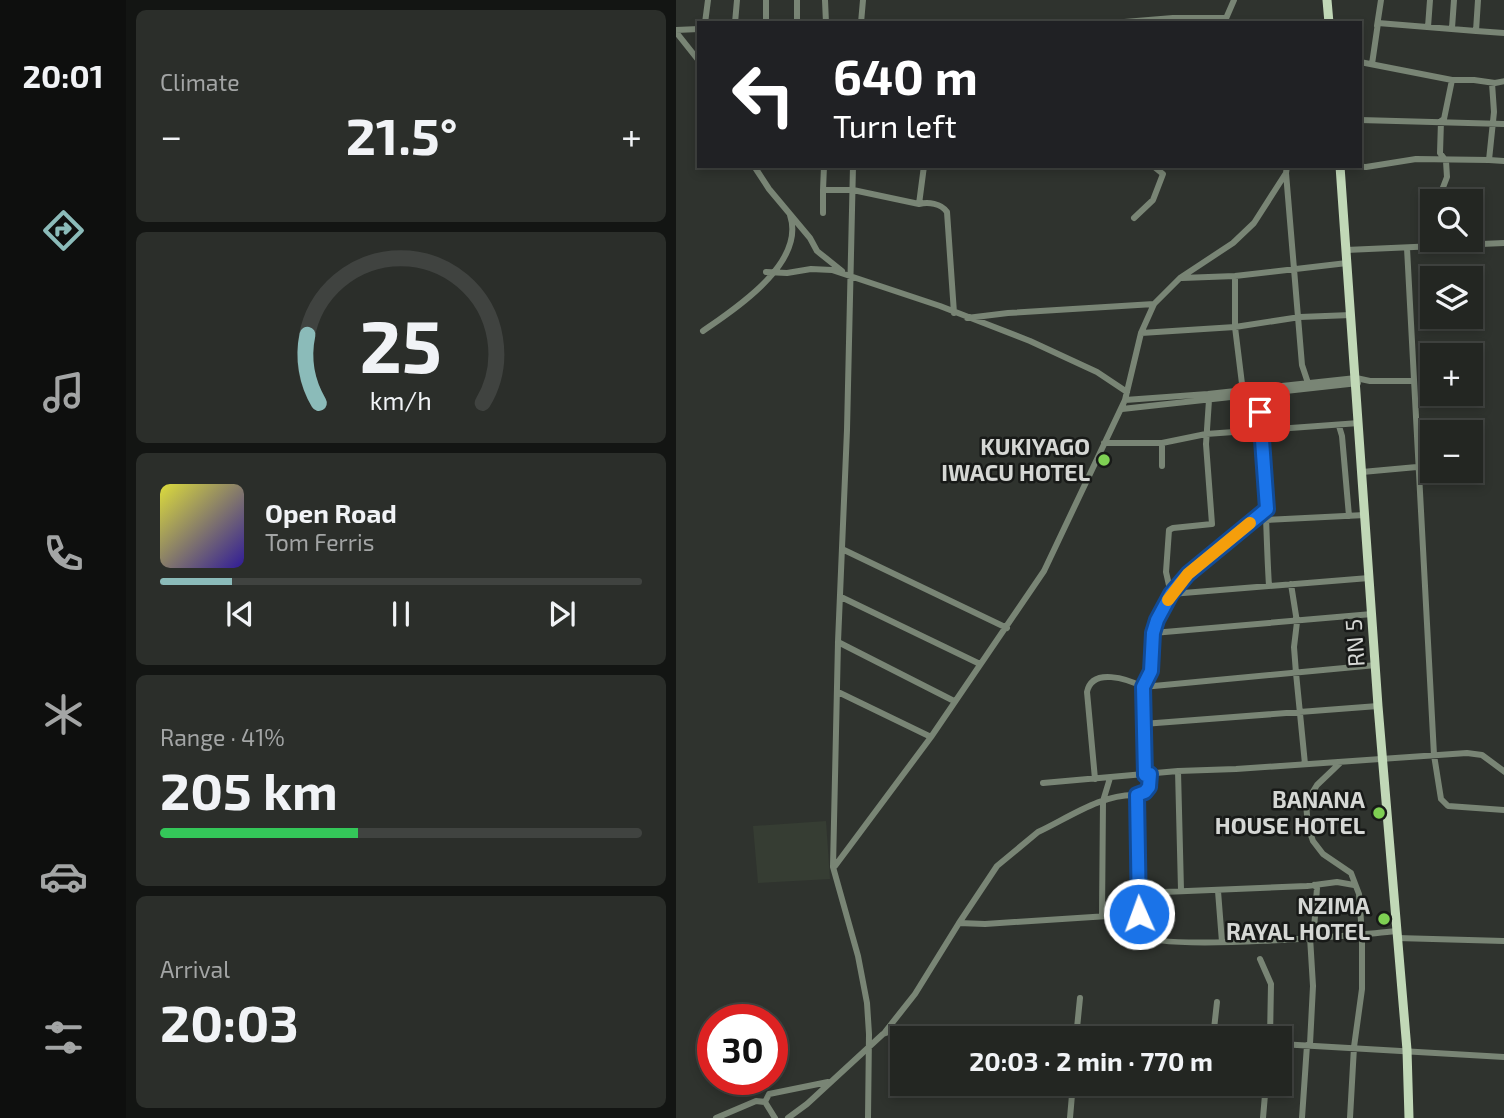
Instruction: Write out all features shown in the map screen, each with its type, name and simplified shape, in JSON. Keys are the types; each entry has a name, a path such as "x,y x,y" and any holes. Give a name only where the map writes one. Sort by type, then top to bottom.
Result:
{"main road":[{"path":"1327,0 1329,21"},
{"name":"RN 5","path":"1341,168 1378,706 1407,1050 1409,1118"}],"street":[{"path":"705,21 708,0"},
{"path":"735,21 737,0"},
{"path":"766,0 766,21"},
{"path":"797,0 797,21"},
{"path":"825,0 826,21"},
{"path":"861,21 863,0"},
{"path":"1136,21 1173,18 1225,20 1234,0"},
{"path":"1372,64 1381,0"},
{"path":"1428,27 1430,0"},
{"path":"1452,28 1454,0"},
{"path":"1476,31 1478,0"},
{"path":"1377,26 1380,22 1504,33"},
{"path":"676,31 697,29"},
{"path":"676,31 697,58"},
{"path":"1362,62 1452,80 1492,83 1504,81"},
{"path":"1442,189 1447,179 1446,161 1440,153 1441,121 1444,119 1452,80"},
{"path":"1489,160 1494,112 1492,83"},
{"path":"1362,120 1504,124"},
{"path":"1362,167 1416,159 1504,161"},
{"path":"755,168 817,251 849,276"},
{"path":"823,213 824,168"},
{"path":"853,168 833,867 858,956 867,1003 868,1118"},
{"path":"919,204 924,168"},
{"path":"1134,218 1156,196 1163,174 1156,168"},
{"path":"1286,170 1302,365 1309,386"},
{"path":"833,867 931,737 1044,571 1122,409 1142,334 1154,304 1180,278 1233,243 1254,223 1286,170"},
{"path":"823,190 853,190 919,204 925,202 940,205 947,212 954,313"},
{"path":"703,331 740,305 774,274 789,244 793,223 790,215"},
{"path":"1483,243 1504,243"},
{"path":"1346,250 1420,246"},
{"path":"1407,248 1434,755 1440,795 1444,803 1455,807 1504,810"},
{"path":"1180,278 1235,276 1347,263"},
{"path":"766,272 774,274 827,268 1030,341 1097,372 1126,396 1244,393 1356,381 1414,382"},
{"path":"1235,276 1235,327 1244,393"},
{"path":"966,318 1154,304"},
{"path":"1142,334 1235,327 1300,317 1350,315"},
{"path":"1122,409 1309,386"},
{"path":"1259,394 1263,429 1269,586"},
{"path":"1171,594 1166,572 1169,530 1212,524 1206,434 1209,400"},
{"path":"1104,443 1162,443 1206,434 1359,423"},
{"path":"1339,426 1349,516"},
{"path":"1162,443 1162,466"},
{"path":"1362,472 1417,467"},
{"path":"788,1118 883,1034 915,994 997,866 1038,832 1103,801 1137,795 1149,787 1143,724 1143,687 1151,671 1153,633 1157,620 1171,594 1188,574 1267,509"},
{"path":"1265,520 1366,515"},
{"path":"842,549 1007,628"},
{"path":"1171,594 1369,578"},
{"path":"1291,584 1297,622 1294,647 1305,764"},
{"path":"841,597 980,664"},
{"path":"1153,633 1372,614"},
{"path":"838,642 954,701"},
{"path":"1095,779 1087,687 1092,682 1116,677 1143,687 1376,665"},
{"path":"838,692 931,737"},
{"path":"1143,724 1378,706"},
{"path":"1043,783 1178,771 1434,755 1482,755 1504,772"},
{"path":"1341,762 1329,772 1306,803 1308,827 1318,848 1351,873 1359,894 1363,934 1362,989 1354,1047 1350,1118"},
{"path":"1178,771 1181,890"},
{"path":"1102,916 1103,801 1109,778"},
{"path":"1137,795 1140,933 1152,940 1195,943 1363,934 1504,942"},
{"path":"1139,893 1217,891 1346,882 1354,885"},
{"path":"1302,1118 1314,980 1310,937 1314,929 1317,885"},
{"path":"1217,891 1222,942"},
{"path":"959,923 1139,914"},
{"path":"1314,929 1323,936"},
{"path":"1260,959 1271,984 1270,1026"},
{"path":"1078,1026 1080,998"},
{"path":"1214,1026 1217,1002"},
{"path":"883,1034 890,1031"},
{"path":"1292,1044 1504,1057"},
{"path":"765,1102 769,1094 830,1082"},
{"path":"1070,1118 1072,1096"},
{"path":"1263,1118 1265,1096"},
{"path":"716,1118 756,1101 765,1102"},
{"path":"765,1102 775,1118"}],"shaded area":[{"path":"826,821 830,879 758,883 753,826"}],"slow traffic":[{"path":"1168,600 1188,574 1250,523"}],"place":[{"name":"KUKIYAGO IWACU HOTEL","path":"1104,460"},
{"name":"BANANA HOUSE HOTEL","path":"1379,813"},
{"name":"NZIMA RAYAL HOTEL","path":"1384,919"}],"route":[{"path":"1139,914 1137,795 1145,792 1150,783 1150,774 1145,775 1143,687 1151,671 1153,633 1161,610 1188,574 1267,509 1260,412"}]}
